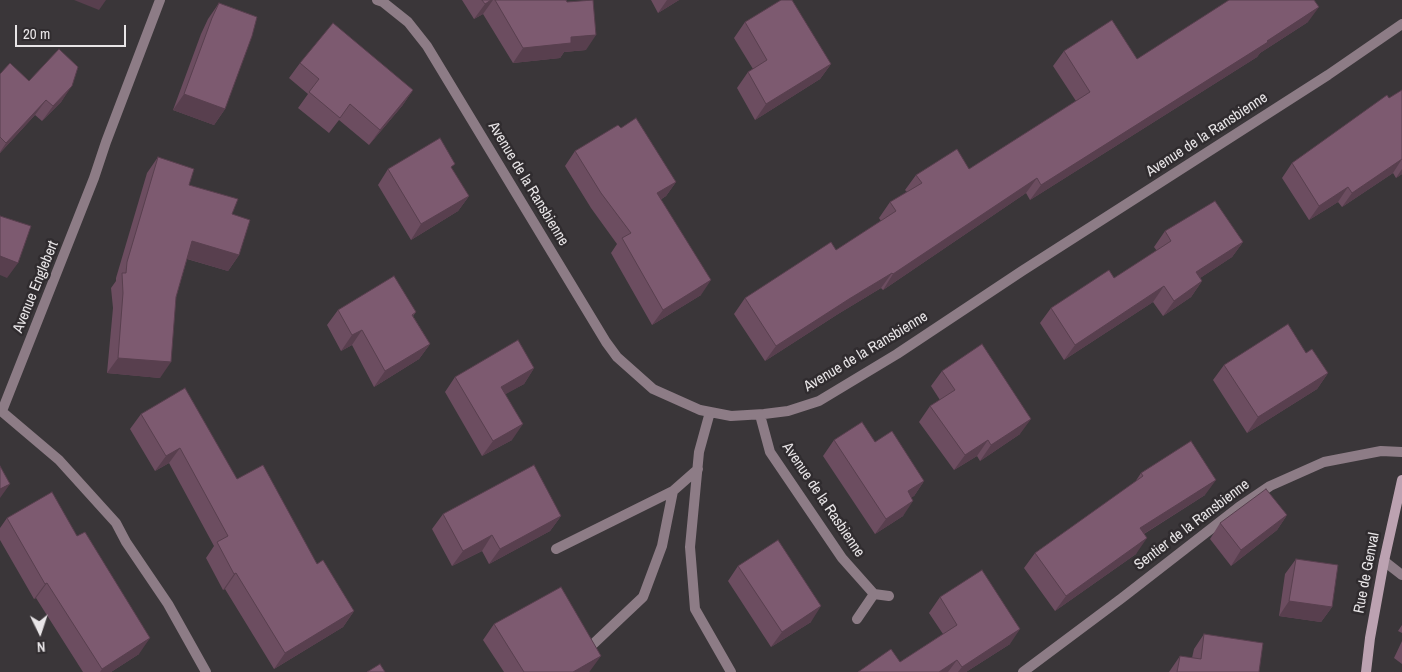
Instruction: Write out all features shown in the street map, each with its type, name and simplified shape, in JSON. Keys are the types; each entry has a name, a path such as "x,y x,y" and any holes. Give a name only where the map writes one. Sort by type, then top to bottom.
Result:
{"street":[{"name":"Avenue Englebert","path":"160,0 94,178 1,411 60,460 116,523 126,542 168,604 206,672"},
{"name":"Avenue de la Ransbienne","path":"377,0 383,2 408,22 427,46 606,342 617,357 652,389 700,410 731,416 760,415 788,411 819,401 897,354 1022,271 1328,75 1402,24"},
{"path":"710,412 699,452 690,547 695,609 731,672"},
{"name":"Avenue de la Rasbienne","path":"760,415 770,452 842,558 874,594"},
{"name":"Sentier de la Ransbienne","path":"1023,672 1239,507 1270,486 1324,462 1382,451 1402,452"},
{"path":"556,549 673,491 698,469"},
{"name":"Rue de Genval","path":"1366,672 1384,561 1402,480"},
{"path":"590,647 643,597 662,546 673,491"},
{"path":"1384,561 1402,575"},
{"path":"857,618 874,594 889,596"}],"building":[{"path":"482,0 491,0 485,4"},
{"path":"495,0 566,0 567,2 593,0 596,35 571,37 571,43 523,48"},
{"path":"781,0 792,0 831,64 766,104 748,72 767,60 745,22"},
{"path":"1229,0 1314,0 1319,7 1268,42 1041,185 1037,178 893,274 849,299 776,346 745,298 831,242 836,250 896,211 890,202 922,183 916,175 957,149 969,169 1090,92 1064,51 1112,20 1137,59"},
{"path":"219,3 257,17 252,36 225,109 184,94"},
{"path":"333,23 413,90 380,130 350,104 340,118 309,92 319,79 300,63"},
{"path":"59,49 78,67 72,86 53,106 46,100 6,143 0,137 0,74 10,63 29,81"},
{"path":"1402,90 1402,159 1352,193 1348,187 1319,206 1292,163 1387,95 1389,98"},
{"path":"636,118 676,182 657,193 711,280 663,310 622,238 631,233 601,193 575,151 618,125 621,128"},
{"path":"440,138 455,164 451,167 469,196 421,224 388,169"},
{"path":"158,157 194,169 189,185 238,199 232,214 250,220 239,255 192,241 176,297 171,362 118,358 123,293 122,273 126,273 127,262"},
{"path":"1215,201 1243,242 1196,272 1202,281 1174,301 1164,286 1075,345 1051,308 1109,270 1114,278 1171,241 1165,231"},
{"path":"0,216 31,226 18,263 0,256"},
{"path":"394,276 416,312 412,315 430,344 385,371 362,330 352,335 338,310"},
{"path":"1288,324 1306,353 1312,349 1328,373 1258,417 1224,365"},
{"path":"518,340 534,368 501,387 523,424 493,441 455,377"},
{"path":"982,344 1031,419 991,445 988,440 965,455 930,406 955,390 942,371"},
{"path":"185,388 237,479 263,465 317,564 323,560 354,611 285,653 236,573 234,574 217,542 228,536 180,448 166,456 141,414"},
{"path":"862,422 875,442 892,431 924,481 908,491 913,501 886,519 834,440"},
{"path":"1191,441 1216,480 1140,528 1147,538 1066,596 1035,553 1143,476 1141,473"},
{"path":"534,465 561,516 500,549 492,535 463,551 443,514"},
{"path":"0,466 10,484 0,489"},
{"path":"1266,489 1287,515 1241,550 1220,523"},
{"path":"52,492 77,536 85,532 150,638 102,669 47,583 45,584 7,518"},
{"path":"778,540 821,606 782,632 738,566"},
{"path":"1296,559 1338,565 1332,607 1289,601"},
{"path":"982,570 1020,629 962,667 957,660 939,672 858,672 891,649 900,662 957,625 940,597"},
{"path":"561,587 601,656 573,672 524,672 494,624"},
{"path":"1204,634 1263,643 1259,672 1177,672 1180,656 1201,659"},
{"path":"380,664 385,672 367,672"}]}
